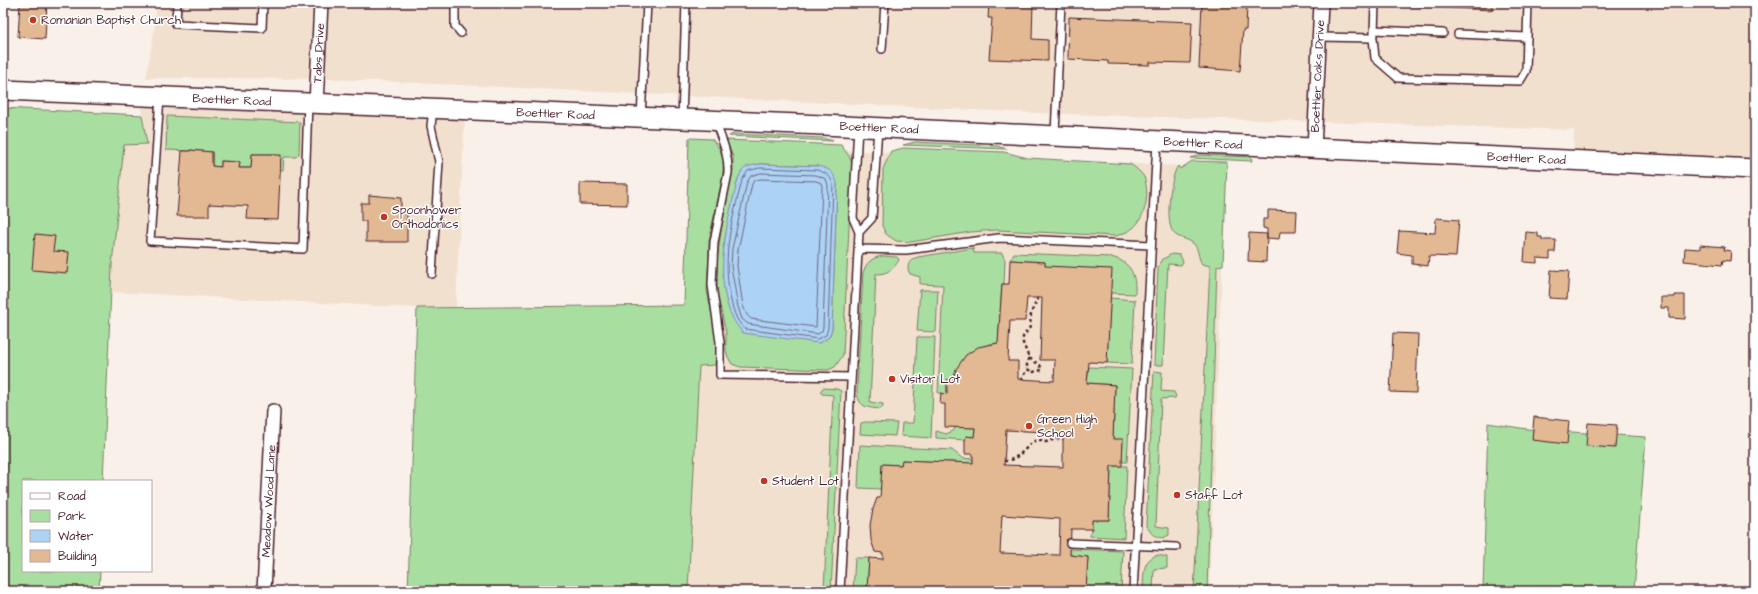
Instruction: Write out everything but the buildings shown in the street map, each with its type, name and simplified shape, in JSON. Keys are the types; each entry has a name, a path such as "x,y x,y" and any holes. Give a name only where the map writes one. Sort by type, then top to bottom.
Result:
{"street":[{"name":"Tabs Drive","path":"312,104 321,3"},
{"name":"Boettler Oaks Drive","path":"1314,149 1321,3"},
{"name":"Boettler Road","path":"3,90 641,117 1755,169"},
{"name":"Meadow Wood Lane","path":"264,591 274,411"}],"lane":[{"path":"177,3 176,24 262,28 263,3"},
{"path":"456,3 455,26 461,33"},
{"path":"641,117 646,3"},
{"path":"682,119 686,3"},
{"path":"882,48 885,3"},
{"path":"1055,137 1061,3"},
{"path":"1375,3 1373,38 1375,58 1398,78 1520,81 1526,71 1528,3"},
{"path":"1374,30 1443,33"},
{"path":"1458,34 1527,37"},
{"path":"1320,37 1373,38"},
{"path":"160,97 150,241 303,249 312,104"},
{"path":"432,274 439,162 431,126 433,109"},
{"path":"715,121 727,155 728,165 714,242 712,285 720,342 720,375 851,377"},
{"path":"840,591 859,232 853,218 858,127"},
{"path":"859,232 872,218 878,128"},
{"path":"1133,591 1157,142"},
{"path":"858,249 906,250 999,238 1151,245"},
{"path":"1070,543 1135,547 1176,547"}],"path":[{"path":"1027,369 1038,372 1042,369 1040,364 1029,358 1023,343 1024,337 1030,327 1031,313 1038,298"},
{"path":"1021,380 1027,369 1029,358"},
{"path":"1004,461 1013,460 1035,441 1040,440 1046,442 1056,439 1063,439"}],"shaded area":[{"path":"156,3 1755,3 1755,169 1573,161 1574,130 1034,113 332,79 146,78 155,25"},
{"path":"140,96 465,110 456,307 417,308 111,292 112,265 124,145 147,144"},
{"path":"689,143 1226,168 1209,591 676,591"}],"green space":[{"path":"3,108 142,115 147,144 124,145 112,265 103,480 22,480 22,572 100,572 99,591 3,591"},
{"path":"167,116 300,122 299,154 296,157 284,157 283,170 280,170 274,154 252,154 251,168 239,168 240,162 221,161 221,167 212,166 212,152 166,150"},
{"path":"733,134 823,138 833,141 729,136"},
{"path":"689,138 712,139 721,151 724,162 722,179 709,240 707,291 717,338 715,365 699,366 688,591 408,591 417,308 684,305"},
{"path":"726,140 841,145 849,156 852,163 843,355 835,367 828,370 740,367 732,364 728,357 726,351 726,332 717,293 717,261 721,231 733,170 733,157","holes":["760,164 818,166 837,184 832,329 829,337 819,343 723,248 738,179 746,168"]},
{"path":"915,142 997,146 1007,149 903,145"},
{"path":"903,148 1004,152 1028,158 1130,164 1144,177 1147,190 1146,204 1141,218 1133,228 1116,236 997,230 971,232 911,242 896,241 886,234 882,226 883,169 891,151"},
{"path":"1200,155 1251,157 1252,161 1190,158"},
{"path":"1192,161 1227,162 1223,265 1217,266 1207,591 1194,591 1210,266 1202,264 1194,244 1173,232 1169,219 1171,189 1175,171 1178,166 1180,169"},
{"path":"973,248 974,253 1002,253 1005,260 998,343 982,346 964,359 953,380 947,380 947,394 938,393 943,285 920,284 920,277 910,274 908,266 911,261 918,257"},
{"path":"1014,253 1111,257 1118,259 1131,270 1134,280 1135,294 1110,293 1045,266 1045,262 1010,260"},
{"path":"1172,254 1180,255 1183,262 1181,265 1168,264 1163,365 1154,365 1158,267 1163,259"},
{"path":"882,256 897,257 899,260 889,271 876,274 870,402 883,404 881,409 864,406 859,400 857,391 863,273 870,261"},
{"path":"920,290 938,290 936,332 917,331"},
{"path":"1110,298 1135,300 1132,364 1107,363"},
{"path":"917,337 935,337 931,438 901,436 902,423 913,423"},
{"path":"1089,367 1132,369 1127,462 1122,462 1123,440 1113,439 1115,385 1087,383"},
{"path":"1154,371 1162,372 1161,391 1174,392 1176,396 1175,398 1161,399 1156,526 1169,528 1169,535 1163,538 1153,535 1146,526"},
{"path":"823,388 837,389 841,391 831,591 824,591 833,395 822,394 820,391"},
{"path":"861,423 897,423 895,436 860,434"},
{"path":"1488,423 1527,429 1646,437 1634,591 1483,591"},
{"path":"956,427 975,428 974,437 966,436 965,440 936,438 936,431 946,434 953,431"},
{"path":"860,445 952,450 962,458 973,459 973,463 902,460 901,465 882,464 881,489 858,488"},
{"path":"1111,466 1127,466 1124,538 1090,536 1092,520 1109,520"},
{"path":"1070,549 1123,551 1121,591 1086,591 1088,557 1070,555"},
{"path":"1158,555 1167,557 1167,568 1154,569 1153,591 1143,591 1144,569 1146,564 1153,557"},
{"path":"855,558 869,558 867,591 853,591"}],"water":[{"path":"760,164 818,166 830,171 837,183 832,329 829,337 819,343 743,333 733,319 727,303 723,268 729,215 740,174 749,166"}],"place":[{"name":"Romanian Baptist Church","path":"33,20"},
{"name":"Spoonhower Orthodonics","path":"384,217"},
{"name":"Visitor Lot","path":"892,379"},
{"name":"Green High School","path":"1029,426"},
{"name":"Student Lot","path":"764,481"},
{"name":"Staff Lot","path":"1177,495"}]}
